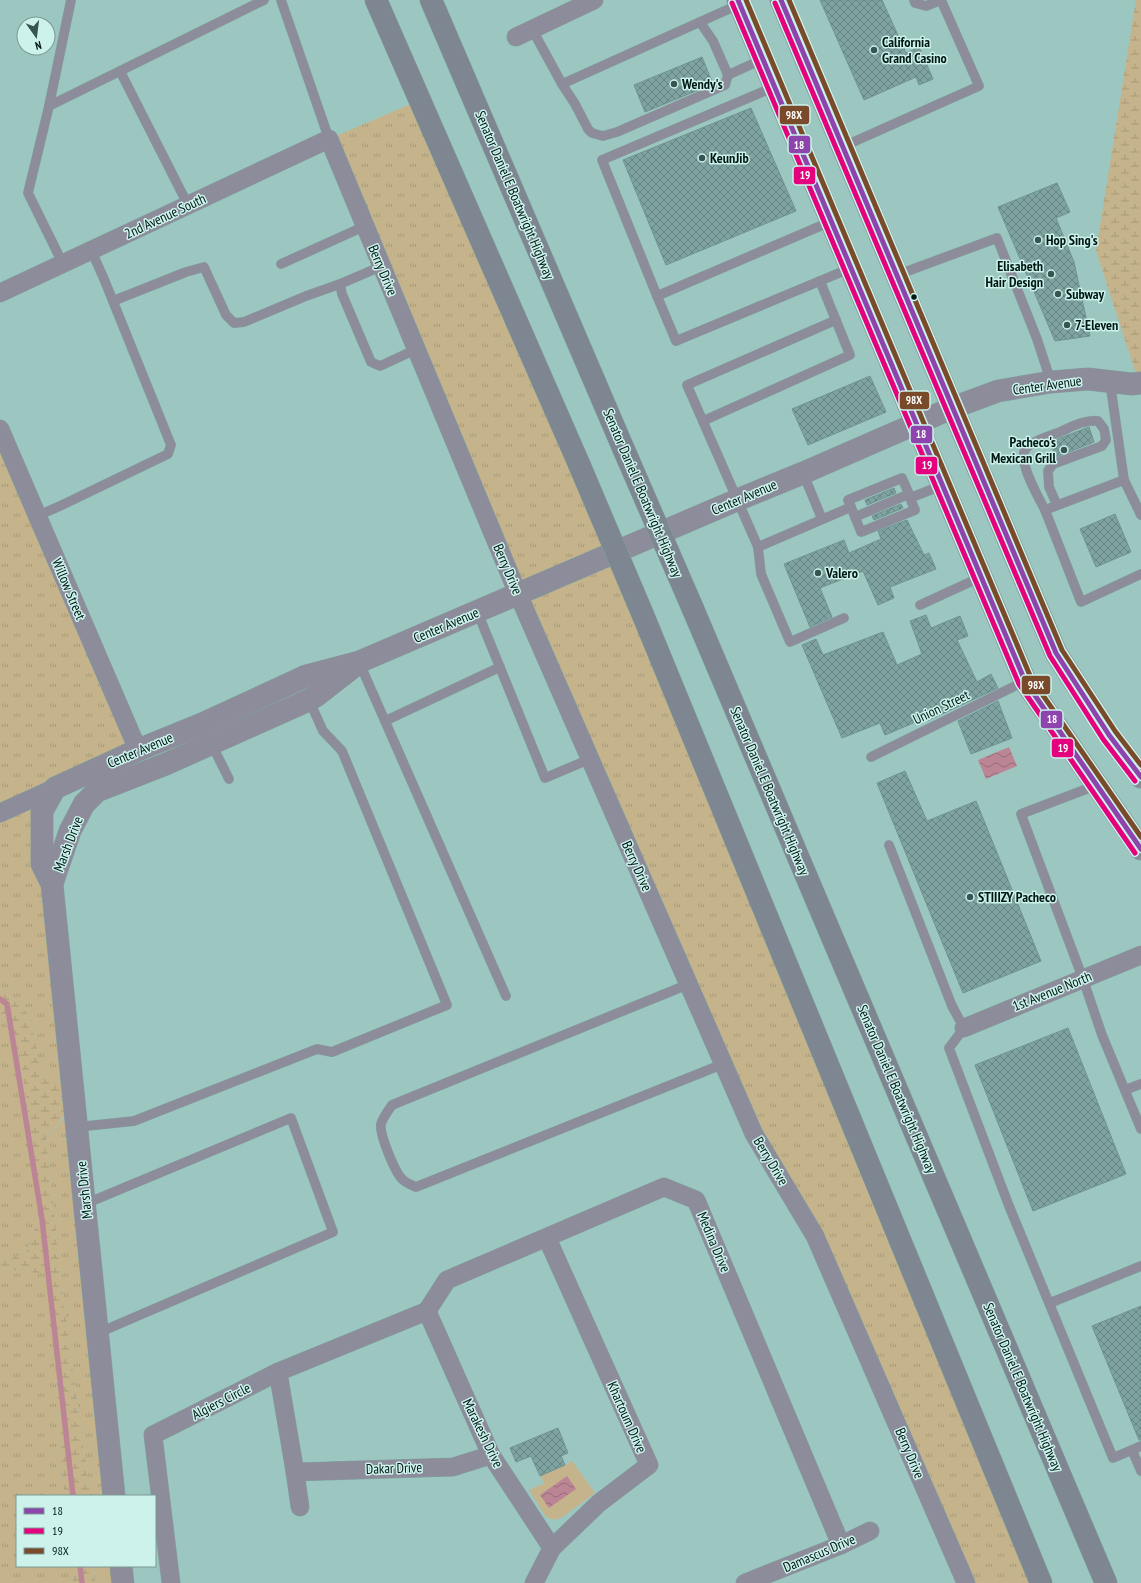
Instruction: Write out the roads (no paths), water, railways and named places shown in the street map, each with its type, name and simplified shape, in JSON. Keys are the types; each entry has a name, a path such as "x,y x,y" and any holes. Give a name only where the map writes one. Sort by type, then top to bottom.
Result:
{"highway":[{"path":"376,0 579,464 643,615 1041,1583"},
{"name":"Senator Daniel E Boatwright Highway","path":"431,0 693,609 1106,1583"}],"main road":[{"path":"781,0 1056,653 1109,735 1141,777"},
{"path":"739,2 1025,681 1141,849"}],"street":[{"path":"516,37 594,0"},
{"name":"2nd Avenue South","path":"0,293 329,139"},
{"name":"Berry Drive","path":"329,139 518,594 754,1134 816,1236 966,1583"},
{"name":"Center Avenue","path":"56,788 138,750 202,724 306,676 359,662 952,408 998,391 1051,382 1088,379 1110,382 1139,383"},
{"name":"Willow Street","path":"0,429 138,750"},
{"name":"Center Avenue","path":"84,804 97,790 212,745 309,700 359,662"},
{"path":"0,813 56,788"},
{"name":"Marsh Drive","path":"56,788 42,811 42,864 52,884 78,1127 114,1495"},
{"name":"Marsh Drive","path":"52,884 70,831 84,804"},
{"name":"1st Avenue North","path":"964,1028 1141,955"},
{"name":"Medina Drive","path":"428,1311 447,1280 664,1187 696,1200 841,1545"},
{"name":"Khartoum Drive","path":"534,1583 552,1548 599,1503 649,1465 547,1238"},
{"name":"Algiers Circle","path":"171,1583 153,1435 278,1372 428,1311"},
{"name":"Marakesh Drive","path":"428,1311 491,1455 552,1548"},
{"path":"278,1372 300,1507"},
{"name":"Dakar Drive","path":"295,1472 453,1466 491,1455"},
{"name":"Damascus Drive","path":"745,1583 841,1545 870,1531"},
{"path":"122,1567 123,1583"}],"lane":[{"path":"63,264 28,193 49,106 71,0"},
{"path":"49,106 264,0"},
{"path":"280,0 329,139"},
{"path":"842,146 979,86 941,0 926,6 915,3 914,0"},
{"path":"562,84 700,22 739,2"},
{"path":"532,29 588,129 592,133 603,136 617,132 725,85 728,75 713,41 700,22"},
{"path":"728,75 763,59"},
{"path":"120,71 188,205"},
{"path":"775,86 602,160 657,296 676,340 851,268"},
{"path":"657,296 832,221"},
{"path":"281,264 365,226"},
{"path":"896,275 997,238 1037,339 1051,382"},
{"path":"38,516 168,454 171,445 91,250"},
{"path":"113,301 186,272 204,267 226,315 234,323 244,322 382,266"},
{"path":"703,421 850,355 820,281"},
{"path":"340,284 342,294 371,362 380,366 416,349"},
{"path":"836,320 687,384 758,547 761,574 790,642 844,618"},
{"path":"1110,382 1124,480 1141,515"},
{"path":"1102,446 1106,440 1104,429 1098,421 1093,420 1033,443 1025,449 1023,457 1025,467 1045,510 1081,602 1141,574"},
{"path":"1057,506 1049,487 1048,471 1053,464 1118,441"},
{"path":"803,473 822,519"},
{"path":"902,478 910,496 915,510 861,532 848,500 902,478"},
{"path":"1045,510 1124,480"},
{"path":"854,517 943,485"},
{"path":"758,547 851,507"},
{"path":"920,605 981,577"},
{"path":"477,611 545,778 590,758"},
{"path":"359,662 506,996"},
{"path":"385,721 500,667"},
{"name":"Union Street","path":"870,758 1025,681"},
{"path":"78,1127 134,1121 317,1049 332,1052 447,1005 342,751 323,731 309,700"},
{"path":"212,745 229,779"},
{"path":"1097,785 1021,814 1083,979 1102,1035 1141,1129"},
{"path":"889,845 952,1006 964,1028 949,1048 1009,1206 1113,1458 1137,1448 1141,1471"},
{"path":"689,984 392,1105 381,1124 381,1132 397,1172 406,1182 416,1187 724,1064"},
{"path":"1125,1090 1141,1084"},
{"path":"85,1204 291,1118 333,1232 98,1333"},
{"path":"1050,1303 1141,1266"}],"water":[{"path":"1009,747 1017,766 986,779 978,760"},
{"path":"567,1476 576,1489 549,1508 540,1495"}],"waterway":[{"path":"0,999 7,1004 42,1219 73,1495"},
{"path":"80,1567 82,1583"}],"place":[{"name":"California Grand Casino","path":"874,50"},
{"name":"Wendy's","path":"674,84"},
{"name":"KeunJib","path":"702,158"},
{"name":"Hop Sing's","path":"1038,240"},
{"name":"Elisabeth Hair Design","path":"1051,274"},
{"name":"Subway","path":"1058,294"},
{"name":"7-Eleven","path":"1067,325"},
{"name":"Pacheco's Mexican Grill","path":"1064,450"},
{"name":"Valero","path":"818,573"},
{"name":"STIIIZY Pacheco","path":"970,897"}]}
